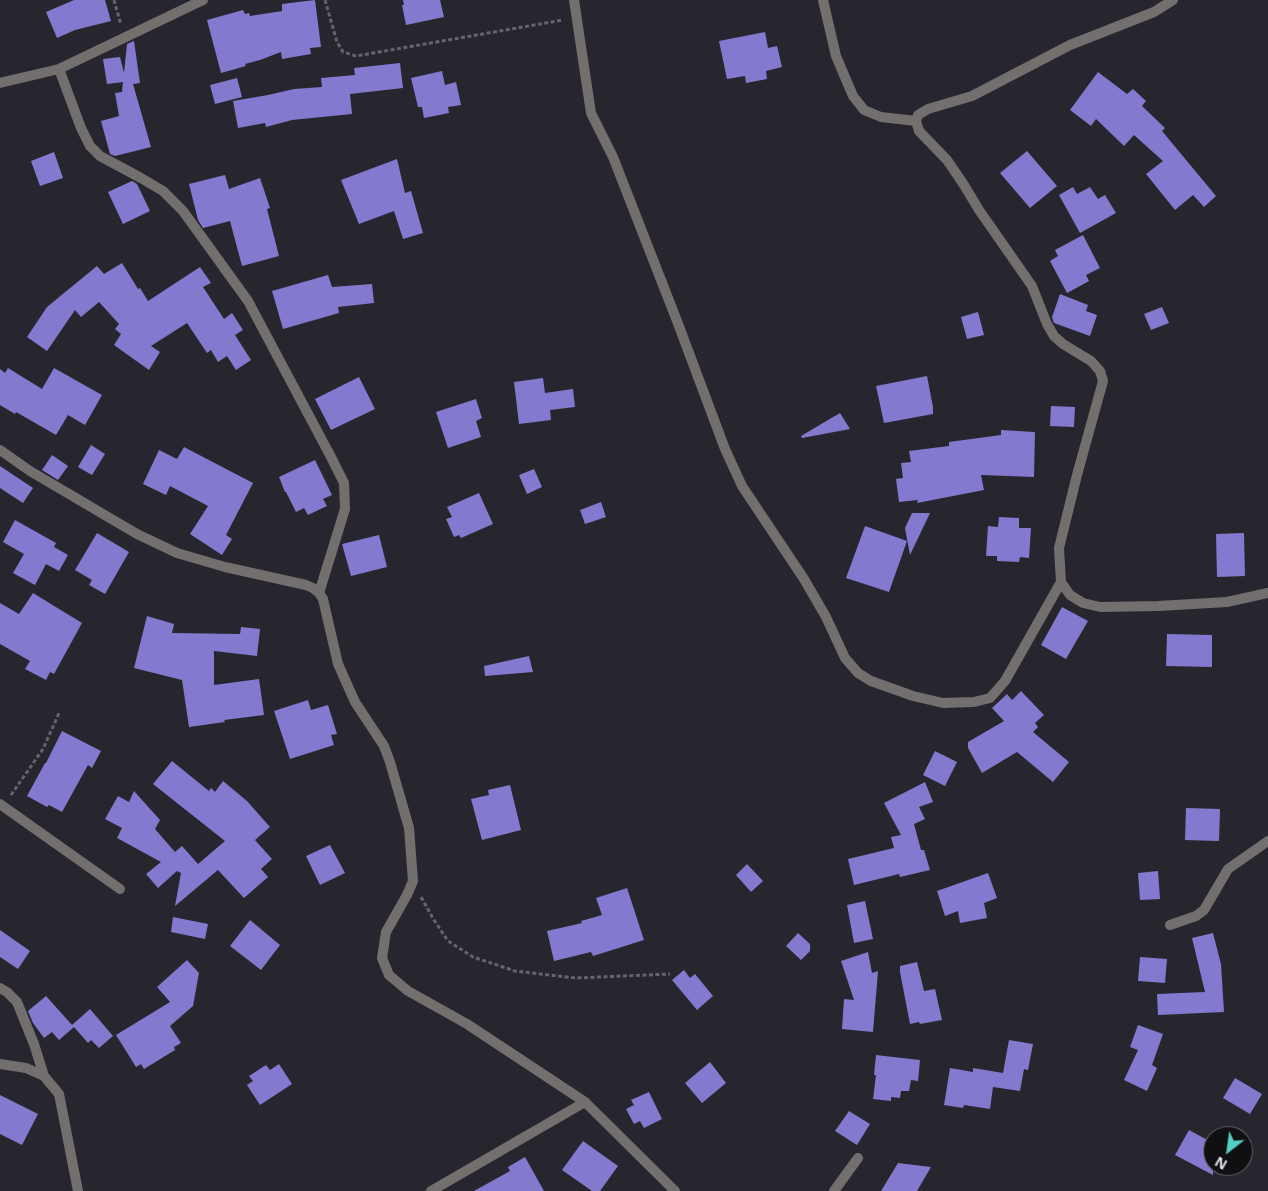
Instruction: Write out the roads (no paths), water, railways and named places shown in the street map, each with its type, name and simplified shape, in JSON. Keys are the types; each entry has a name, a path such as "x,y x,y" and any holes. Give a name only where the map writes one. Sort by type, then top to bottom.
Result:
{"street":[{"path":"0,83 59,69 203,0"},
{"path":"574,0 591,113 613,157 725,449 742,486 804,579 826,617 845,658 858,673 871,681 913,696 943,702 974,702 990,698 1005,682 1061,582"},
{"path":"823,0 836,56 853,96 864,110 881,116 916,121"},
{"path":"1173,0 1154,12 1070,45 972,96 928,109 918,115 916,121 919,130 947,160 1032,286 1047,324 1054,336 1063,344 1091,360 1100,370 1103,381 1058,548 1061,582 1070,595 1083,603 1100,607 1227,602 1268,593"},
{"path":"59,69 81,128 90,146 100,156 163,191 183,211 248,301 331,456 344,483 345,509 319,593"},
{"path":"0,450 46,481 176,554 306,585 319,593 323,599 338,664 346,685 354,702 384,746 410,828 413,881 386,932 382,958 389,976 408,992 467,1024 585,1102 675,1191"},
{"path":"2,805 120,889"},
{"path":"1170,925 1196,916 1204,910 1228,869 1268,841"},
{"path":"0,988 17,1002 34,1044 44,1076 59,1094 78,1191"},
{"path":"0,1064 26,1068 44,1076"},
{"path":"431,1191 585,1102"},
{"path":"834,1191 858,1158"}]}
